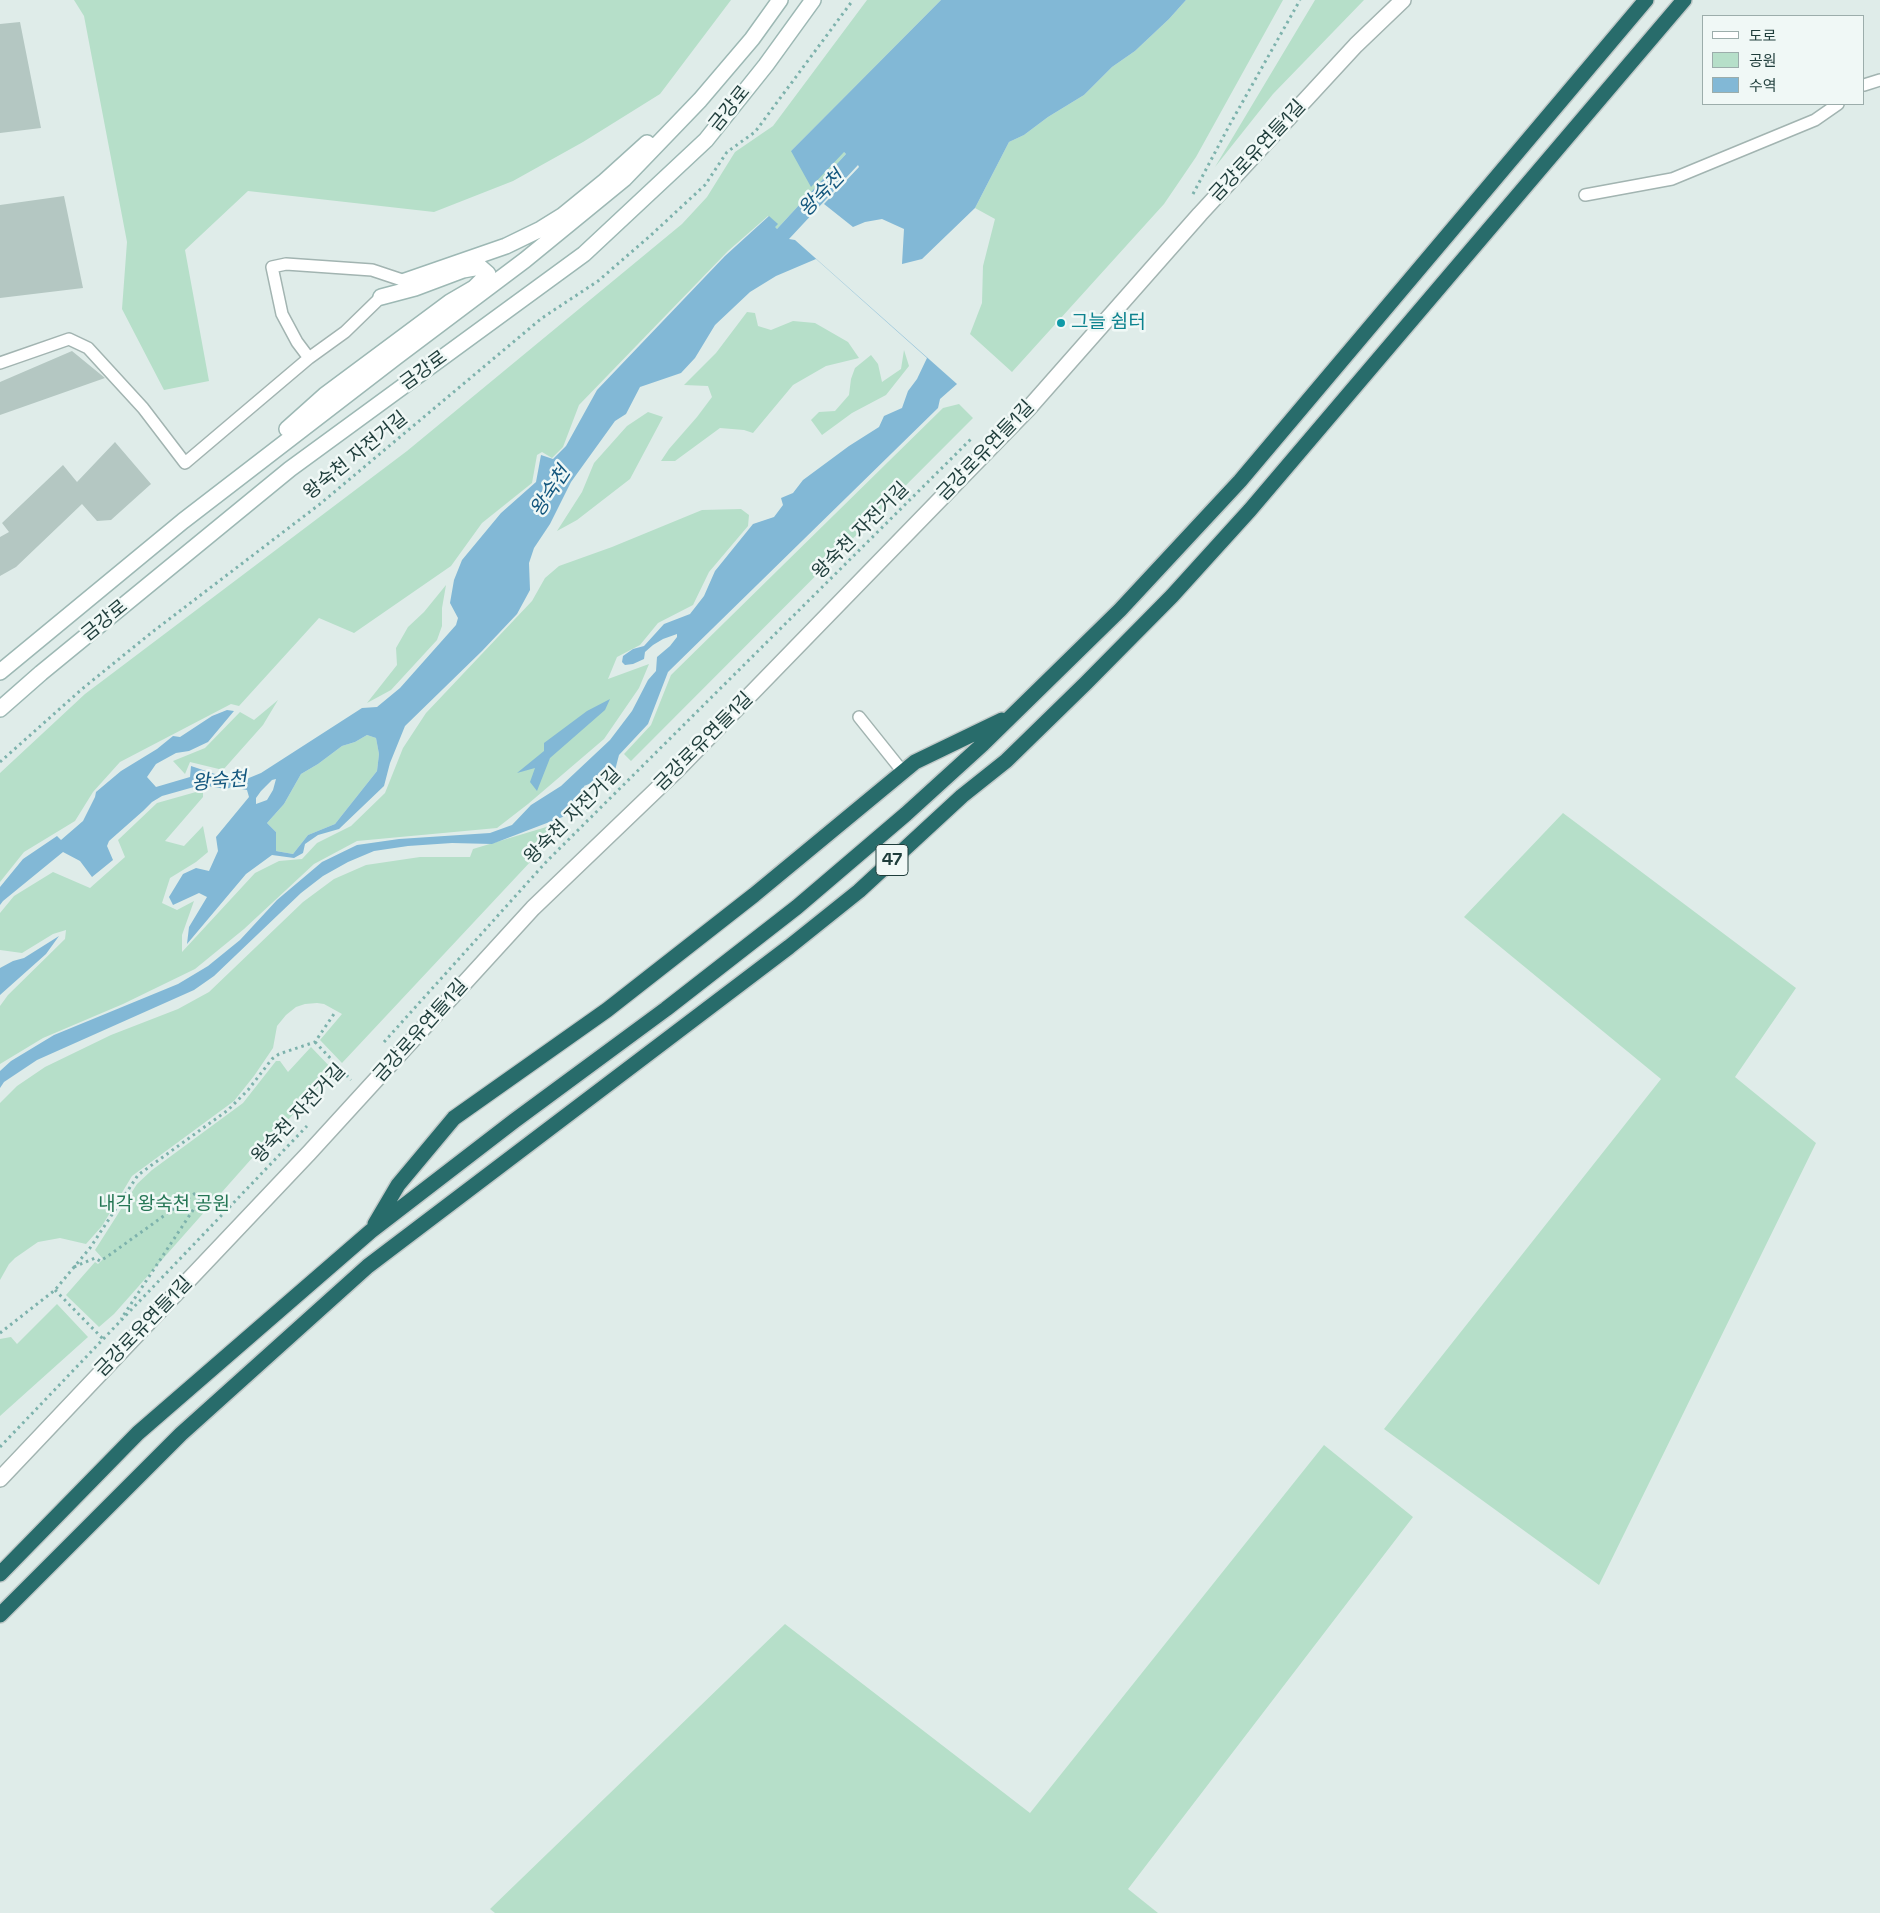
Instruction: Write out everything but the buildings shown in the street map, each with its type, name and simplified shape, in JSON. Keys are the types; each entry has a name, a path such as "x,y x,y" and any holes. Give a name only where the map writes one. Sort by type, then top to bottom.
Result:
{"highway":[{"name":"47","path":"0,1574 138,1433 371,1231 514,1121 666,1009 797,907 906,814 1016,712 1120,610 1240,481 1646,0"},
{"name":"47","path":"0,1615 181,1434 368,1266 789,948 859,891 962,796 1006,761 1172,596 1244,517 1684,0"},
{"path":"371,1231 398,1185 454,1118 606,1010 754,895 915,762 1016,712"}],"main road":[{"name":"금강로","path":"0,672 183,521 525,260 624,179 700,100 752,39 780,0"},
{"name":"금강로","path":"0,709 48,667 290,469 584,254 706,140 766,65 813,0"},
{"name":"금강로유연들1길","path":"0,1478 309,1153 533,908 677,770 1021,416 1200,214 1356,45 1402,0"},
{"path":"405,281 506,246 541,229 562,216 606,181 638,151 700,100"},
{"path":"183,521 325,395 450,302 474,288 488,274 480,267 464,270 415,288 381,297"}],"lane":[{"path":"1865,85 1880,80"},
{"path":"1586,195 1672,179 1815,120 1837,105"},
{"path":"310,358 297,342 282,314 272,267 286,264 372,270 405,281"},
{"path":"0,363 69,339 88,348 143,408 185,463 310,358 346,332 381,297"},
{"path":"859,717 903,772"}],"path":[{"name":"왕숙천 자전거길","path":"0,762 135,645 320,504 542,318 598,281 662,226 705,185 728,152 755,132 853,0"},
{"path":"1189,201 1300,0"},
{"name":"왕숙천 자전거길","path":"383,1043 547,861 974,436"},
{"path":"0,1333 55,1290 71,1268 90,1248 138,1175 228,1110 248,1090 272,1059 279,1054 315,1042 336,1011"},
{"path":"315,1042 351,1080"},
{"name":"왕숙천 자전거길","path":"344,1087 357,1072"},
{"name":"왕숙천 자전거길","path":"0,1447 311,1122"},
{"path":"71,1268 95,1258 100,1261 197,1192 201,1198 129,1304 118,1324"},
{"path":"55,1290 104,1340"}],"green space":[{"path":"74,0 731,0 660,94 583,142 513,181 434,212 248,191 185,250 209,381 164,390 122,309 127,242 84,16"},
{"path":"867,0 941,0 791,151 844,152 846,154 777,229 774,227 777,224 768,216 728,251 579,405 563,447 552,458 542,452 537,455 532,483 482,523 451,566 354,633 319,618 239,706 231,704 120,762 93,792 75,821 24,852 0,882 0,773 85,694 407,451 682,224 707,197 735,152 773,126"},
{"path":"1186,0 1283,0 1196,157 1164,204 1012,372 970,334 982,303 983,266 995,219 975,208 1009,142 1024,135 1048,117 1084,95 1112,67 1135,51"},
{"path":"1315,0 1364,0 1273,94 1215,167"},
{"path":"747,312 755,313 758,326 771,330 793,321 815,323 848,342 859,358 826,366 793,385 753,433 744,430 720,428 675,461 661,461 712,397 708,386 684,385 716,353"},
{"path":"904,350 909,366 886,395 852,413 822,435 811,420 819,412 835,411 849,395 851,379 855,368 871,355 878,364 882,382 901,369"},
{"path":"959,404 973,418 631,761 624,754 651,725 671,675 943,408"},
{"path":"648,412 663,417 630,479 577,520 557,531 582,492 594,463 627,426"},
{"path":"741,509 749,515 748,526 709,572 693,605 658,623 640,645 617,657 608,679 649,664 639,688 604,739 497,828 357,841 314,864 244,929 195,969 123,1004 43,1038 0,1064 0,1006 8,995 65,939 66,930 53,934 22,953 0,950 0,913 14,896 53,872 90,888 125,857 118,840 157,803 203,790 203,797 165,841 184,846 203,826 208,852 170,878 162,903 177,910 194,901 182,935 182,952 255,873 279,861 302,859 317,843 351,826 385,793 403,748 426,713 532,601 545,578 559,566 612,547 702,510"},
{"path":"446,585 442,608 442,626 437,640 391,690 367,703 397,665 396,648 408,627 424,612"},
{"path":"278,700 263,725 223,770 190,762 185,774 173,761 205,748 240,712 254,720"},
{"path":"367,735 376,738 379,754 377,771 335,824 308,835 293,854 276,851 276,832 267,823 284,804 301,774 342,746 355,742"},
{"path":"1563,813 1796,988 1735,1077 1816,1143 1599,1585 1384,1429 1661,1079 1464,917"},
{"name":"내각 왕숙천 공원","path":"563,822 532,860 342,1063 320,1040 342,1014 324,1004 305,1004 296,1007 277,1026 273,1048 234,1101 132,1176 102,1226 86,1244 60,1238 38,1242 9,1264 0,1280 0,1103 17,1086 45,1067 111,1035 178,1009 209,992 303,902 334,879 366,865 420,857 470,857 473,849"},
{"name":"내각 왕숙천 공원","path":"311,1047 334,1071 253,1157 114,1314 99,1327 66,1295 95,1262 98,1264 103,1259 95,1250 137,1184 152,1170 243,1103 276,1061 280,1061 288,1072"},
{"path":"57,1304 88,1337 0,1416 0,1339 11,1337 17,1344"},
{"path":"1324,1445 1413,1517 1128,1889 1158,1913 495,1913 490,1909 785,1624 1030,1813"}],"water":[{"name":"왕숙천","path":"941,0 1186,0 1135,51 1112,67 1084,95 1048,117 1024,135 1009,142 975,208 922,259 902,264 904,229 882,219 865,222 853,227 824,204 859,167 858,165 789,239 795,240 957,384 940,399 938,408 668,672 648,724 619,755 614,774 584,786 588,800 573,813 492,844 452,843 408,846 374,851 348,862 323,876 301,893 214,976 194,990 37,1060 4,1082 0,1088 0,1071 11,1061 54,1035 178,984 208,966 240,940 277,900 322,862 357,845 399,839 490,833 512,825 531,805 561,786 610,740 632,711 648,680 656,671 657,657 670,646 677,637 677,634 653,645 645,652 644,659 633,664 625,665 622,662 623,656 633,649 644,646 664,624 690,614 704,596 715,571 753,524 774,517 783,505 781,498 793,493 803,480 849,446 879,427 884,416 902,408 908,391 917,379 927,358 816,259 776,276 750,292 715,325 695,358 681,373 640,387 626,414 615,421 571,482 550,524 534,548 529,563 530,590 517,614 405,726 390,763 384,786 339,829 318,835 305,844 303,853 294,858 272,855 246,874 187,944 189,927 207,897 199,893 173,905 169,897 183,874 196,868 209,871 218,851 216,837 249,797 247,790 201,785 162,796 152,802 109,841 107,846 113,860 92,877 80,861 63,852 0,905 0,887 23,859 57,836 61,840 83,821 96,792 121,771 157,749 173,736 180,737 212,716 227,710 234,711 208,742 189,751 176,753 156,764 147,777 156,787 190,777 191,766 233,780 244,780 261,773 362,708 377,707 400,688 456,625 458,618 450,603 454,580 462,560 501,513 536,482 541,455 553,459 566,446 597,390 725,256 769,216 778,224 775,227 777,229 846,154 844,152 811,187 791,151","holes":["367,735 376,738 379,754 377,771 335,824 308,835 293,854 276,851 276,832 267,823 284,804 301,774 342,746 355,742","276,779 273,790 267,800 256,804 256,798 261,791 272,780"]},
{"path":"610,699 605,710 550,758 537,791 530,782 535,768 517,773 544,751 544,743 587,711"},
{"path":"59,936 46,954 0,995 0,968 24,958"}],"place":[{"name":"그늘 쉼터","path":"1061,323"}]}
